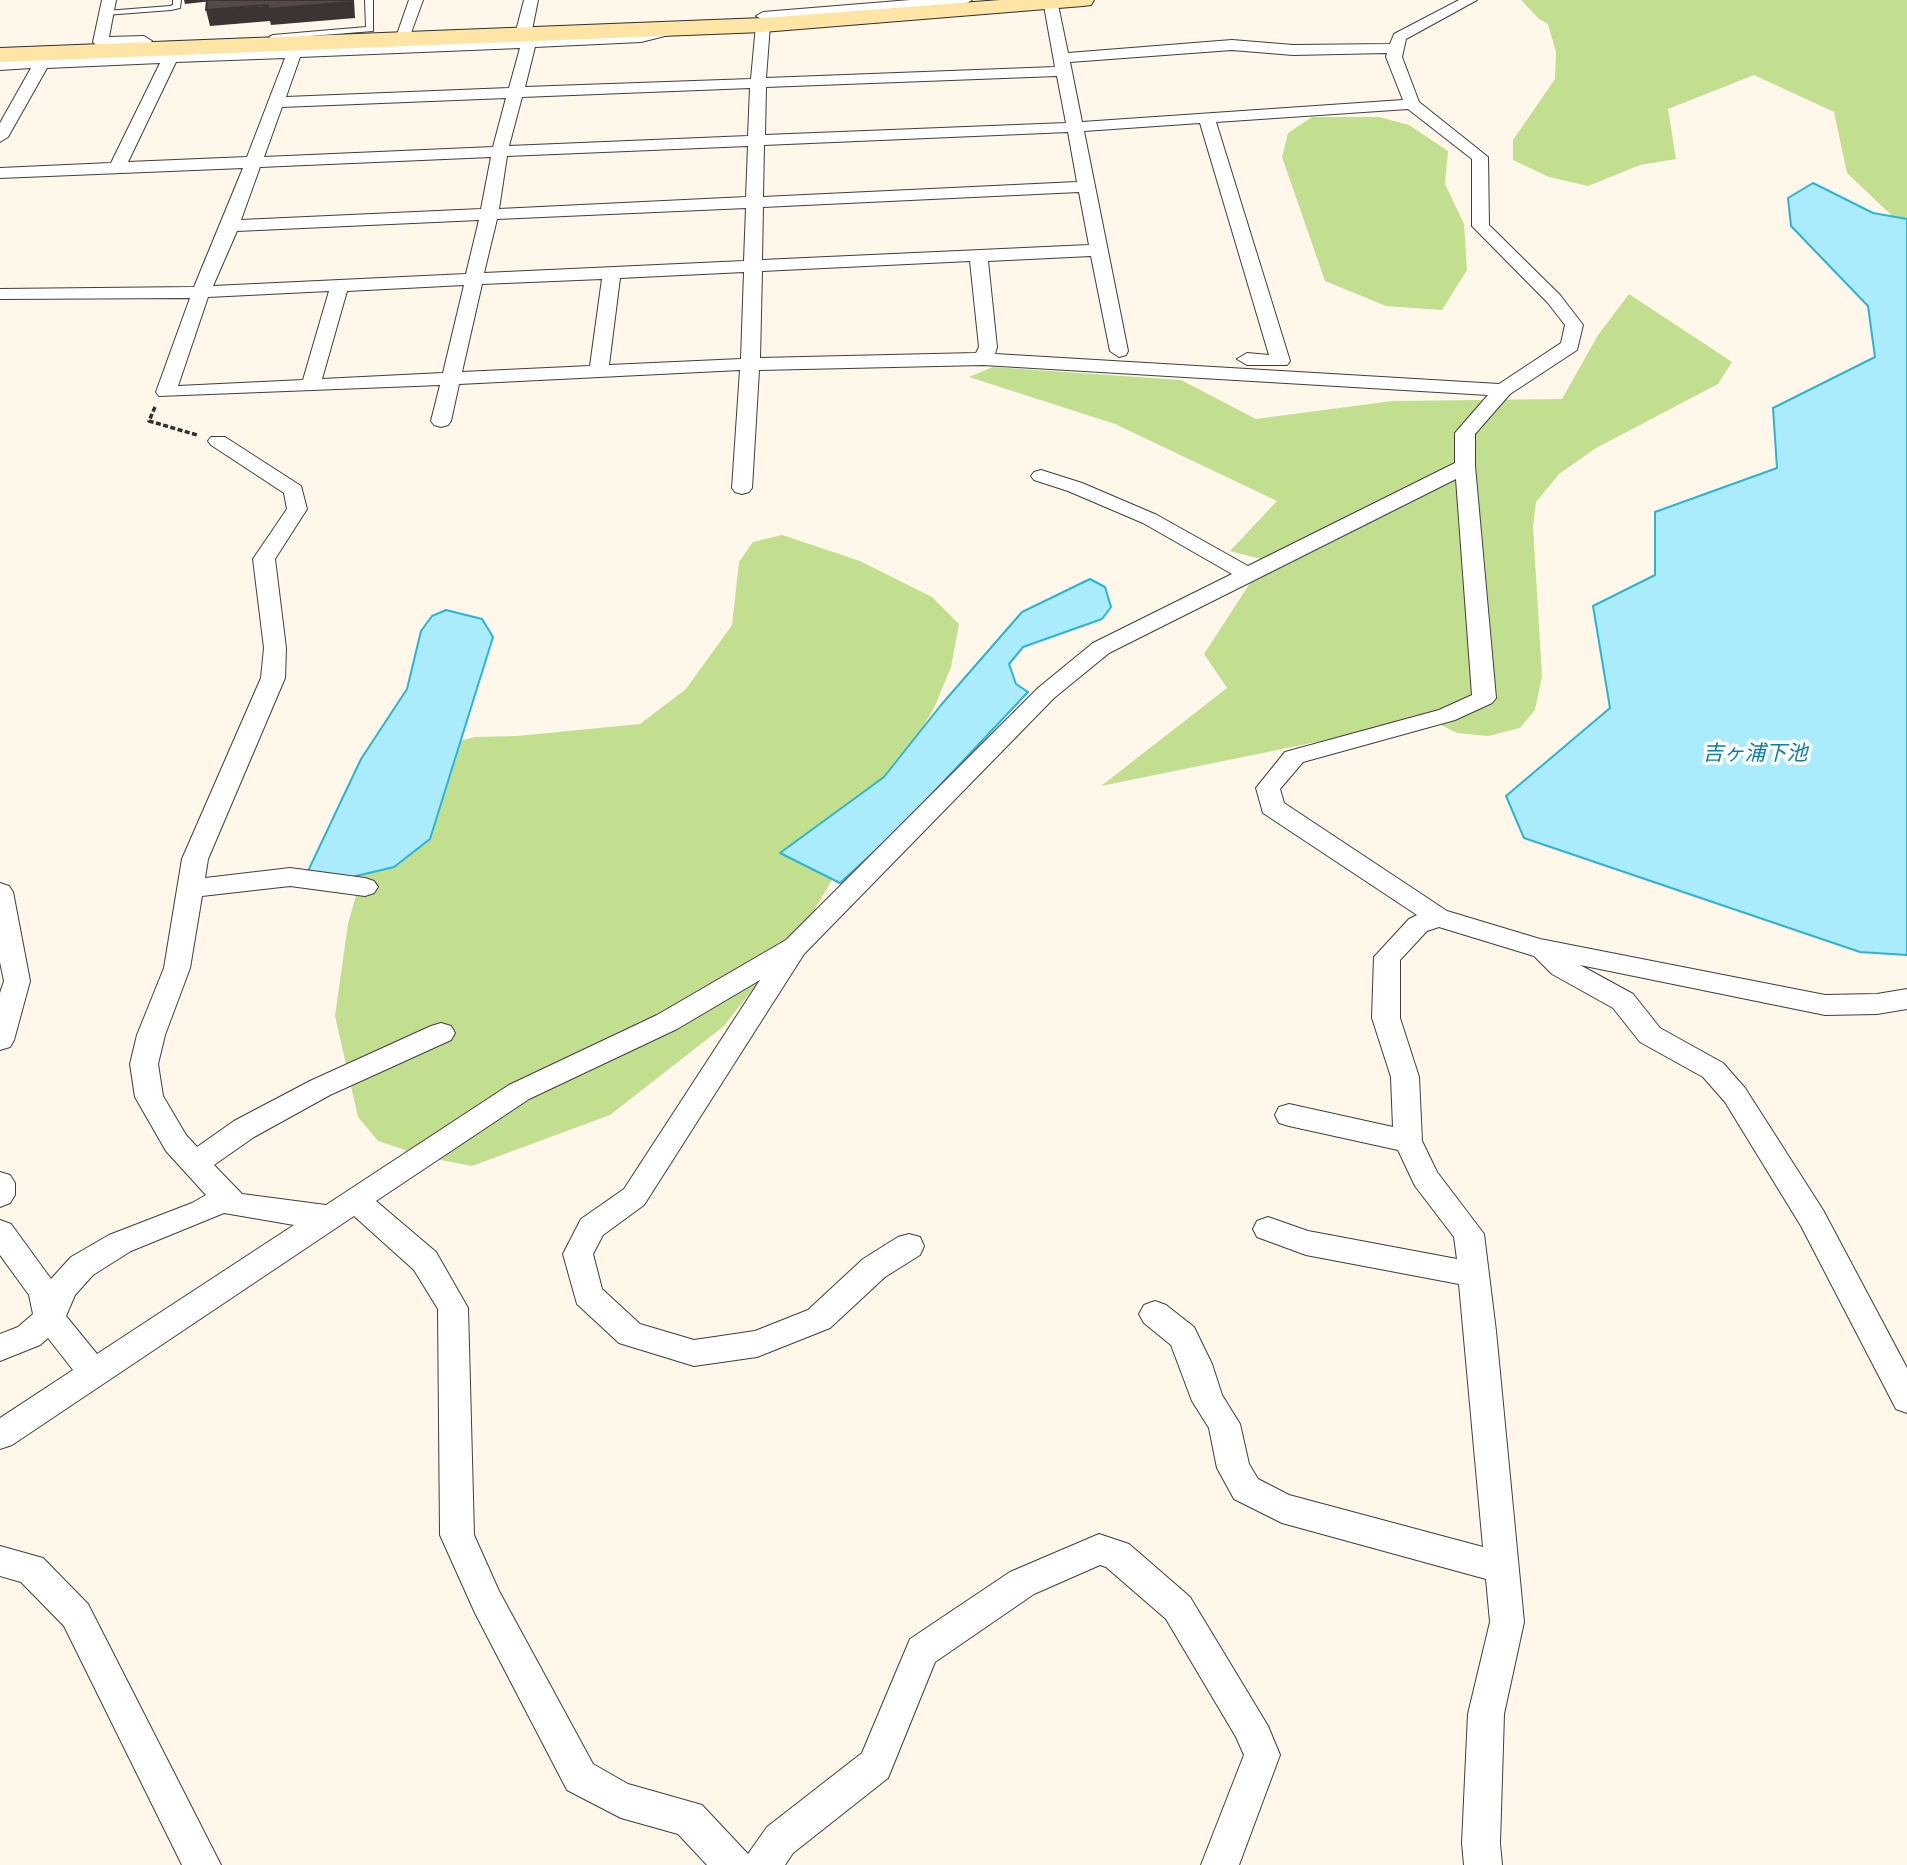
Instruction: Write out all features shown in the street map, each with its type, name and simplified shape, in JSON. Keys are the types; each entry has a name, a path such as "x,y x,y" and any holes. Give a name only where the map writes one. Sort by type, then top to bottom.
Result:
{"street":[{"path":"403,40 416,0"},
{"path":"441,421 489,215 500,151 517,92 531,0"},
{"path":"107,7 101,42 272,41 296,49 678,29 827,5 965,0"},
{"path":"763,14 1083,0"},
{"path":"1470,0 1399,37 1394,57 1412,104 1480,158 1481,226 1553,299 1574,325 1570,346 1503,390 1465,433 1465,466 1484,698 1447,715 1294,757 1268,788 1272,807 1438,917 1539,948 1825,1005 1877,1004 1907,999"},
{"path":"1050,1 1119,351"},
{"path":"742,488 750,364 755,141 763,14"},
{"path":"0,65 170,58 403,40 526,39"},
{"path":"0,55 272,41"},
{"path":"277,103 758,83 1061,64 1232,45 1293,50 1396,48"},
{"path":"296,49 230,226 201,292 166,392 750,364 993,359 1503,390"},
{"path":"117,169 170,58"},
{"path":"0,137 42,63"},
{"path":"0,173 1075,127 1412,104"},
{"path":"993,359 1006,354 1119,351 1280,361 1207,119"},
{"path":"230,226 1086,187"},
{"path":"0,294 201,292 1099,250"},
{"path":"978,255 988,347 993,359"},
{"path":"599,372 612,272"},
{"path":"311,385 340,285"},
{"path":"218,441 294,490 297,509 264,559 275,648 273,678 195,859 177,968 151,1035 144,1065 149,1097 176,1143 233,1204 260,1209 344,1209 425,1261 453,1308 457,1535 487,1602 580,1777 621,1800 690,1818 733,1865"},
{"path":"909,1246 874,1268 819,1320 757,1344 694,1353 630,1334 588,1295 578,1254 592,1227 634,1197 794,947 1046,693 1101,648 1465,466"},
{"path":"1041,476 1075,486 1150,519 1247,574"},
{"path":"190,890 214,884 290,877 365,887"},
{"path":"0,892 18,981 0,1040"},
{"path":"1438,917 1418,925 1387,957 1386,1018 1405,1077 1408,1141 1425,1178 1469,1234 1507,1622 1486,1714 1481,1843 1483,1865"},
{"path":"0,1435 519,1092 667,1022 794,947"},
{"path":"1539,948 1561,967 1623,1001 1650,1035 1713,1070 1735,1095 1812,1218 1907,1399"},
{"path":"194,1164 244,1129 320,1088 440,1033"},
{"path":"1289,1115 1408,1141"},
{"path":"0,1183 0,1195"},
{"path":"0,1349 29,1336 50,1318 62,1288 82,1265 120,1243 203,1211 227,1198"},
{"path":"1268,1229 1306,1243 1473,1274"},
{"path":"0,1232 44,1292 50,1318 93,1372"},
{"path":"1155,1314 1184,1336 1208,1401 1224,1424 1233,1468 1247,1489 1282,1508 1502,1568"},
{"path":"762,1865 780,1840 875,1765 922,1651 1022,1583 1098,1549 1117,1555 1178,1608 1250,1726 1262,1755 1220,1865"},
{"path":"0,1561 32,1569 76,1615 202,1865"}],"lane":[{"path":"107,7 171,8 177,6 177,0"},
{"path":"272,41 370,29 369,0"}],"path":[{"path":"166,392 159,399 149,421 218,441"}],"green space":[{"path":"1521,0 1907,0 1907,230 1847,173 1834,112 1754,75 1668,109 1676,159 1640,165 1588,186 1549,177 1513,160 1513,140 1555,79 1556,52 1548,24 1539,19"},
{"path":"1312,117 1379,117 1409,125 1448,151 1445,184 1464,224 1467,270 1442,310 1386,306 1325,281 1282,157 1288,133"},
{"path":"1629,294 1732,362 1718,384 1596,448 1559,474 1536,502 1533,527 1542,676 1535,710 1520,728 1488,736 1457,733 1429,719 1101,786 1227,688 1204,654 1265,560 1230,551 1277,501 1115,424 969,377 993,367 1181,380 1256,419 1392,401 1562,399 1598,335"},
{"path":"782,535 860,561 932,597 959,624 951,667 934,708 813,912 724,1026 610,1115 472,1166 430,1158 378,1141 358,1117 335,1016 348,924 368,853 426,749 475,737 517,736 640,724 686,689 732,625 739,562 753,542"}],"water":[{"name":"吉ヶ浦下池","path":"1813,183 1873,213 1907,219 1907,955 1860,952 1524,838 1506,796 1610,708 1593,606 1655,575 1655,512 1777,468 1773,408 1875,357 1868,306 1791,226 1788,198"},
{"path":"1090,579 1105,587 1111,607 1102,619 1023,647 1009,664 1016,684 1028,692 897,831 840,883 780,853 884,777 941,705 1022,612"},
{"path":"446,610 482,619 493,637 430,839 394,867 352,877 308,871 361,759 407,689 421,631 432,616"}],"building":[{"path":"207,0 352,2 268,9 268,5 206,10"}]}
